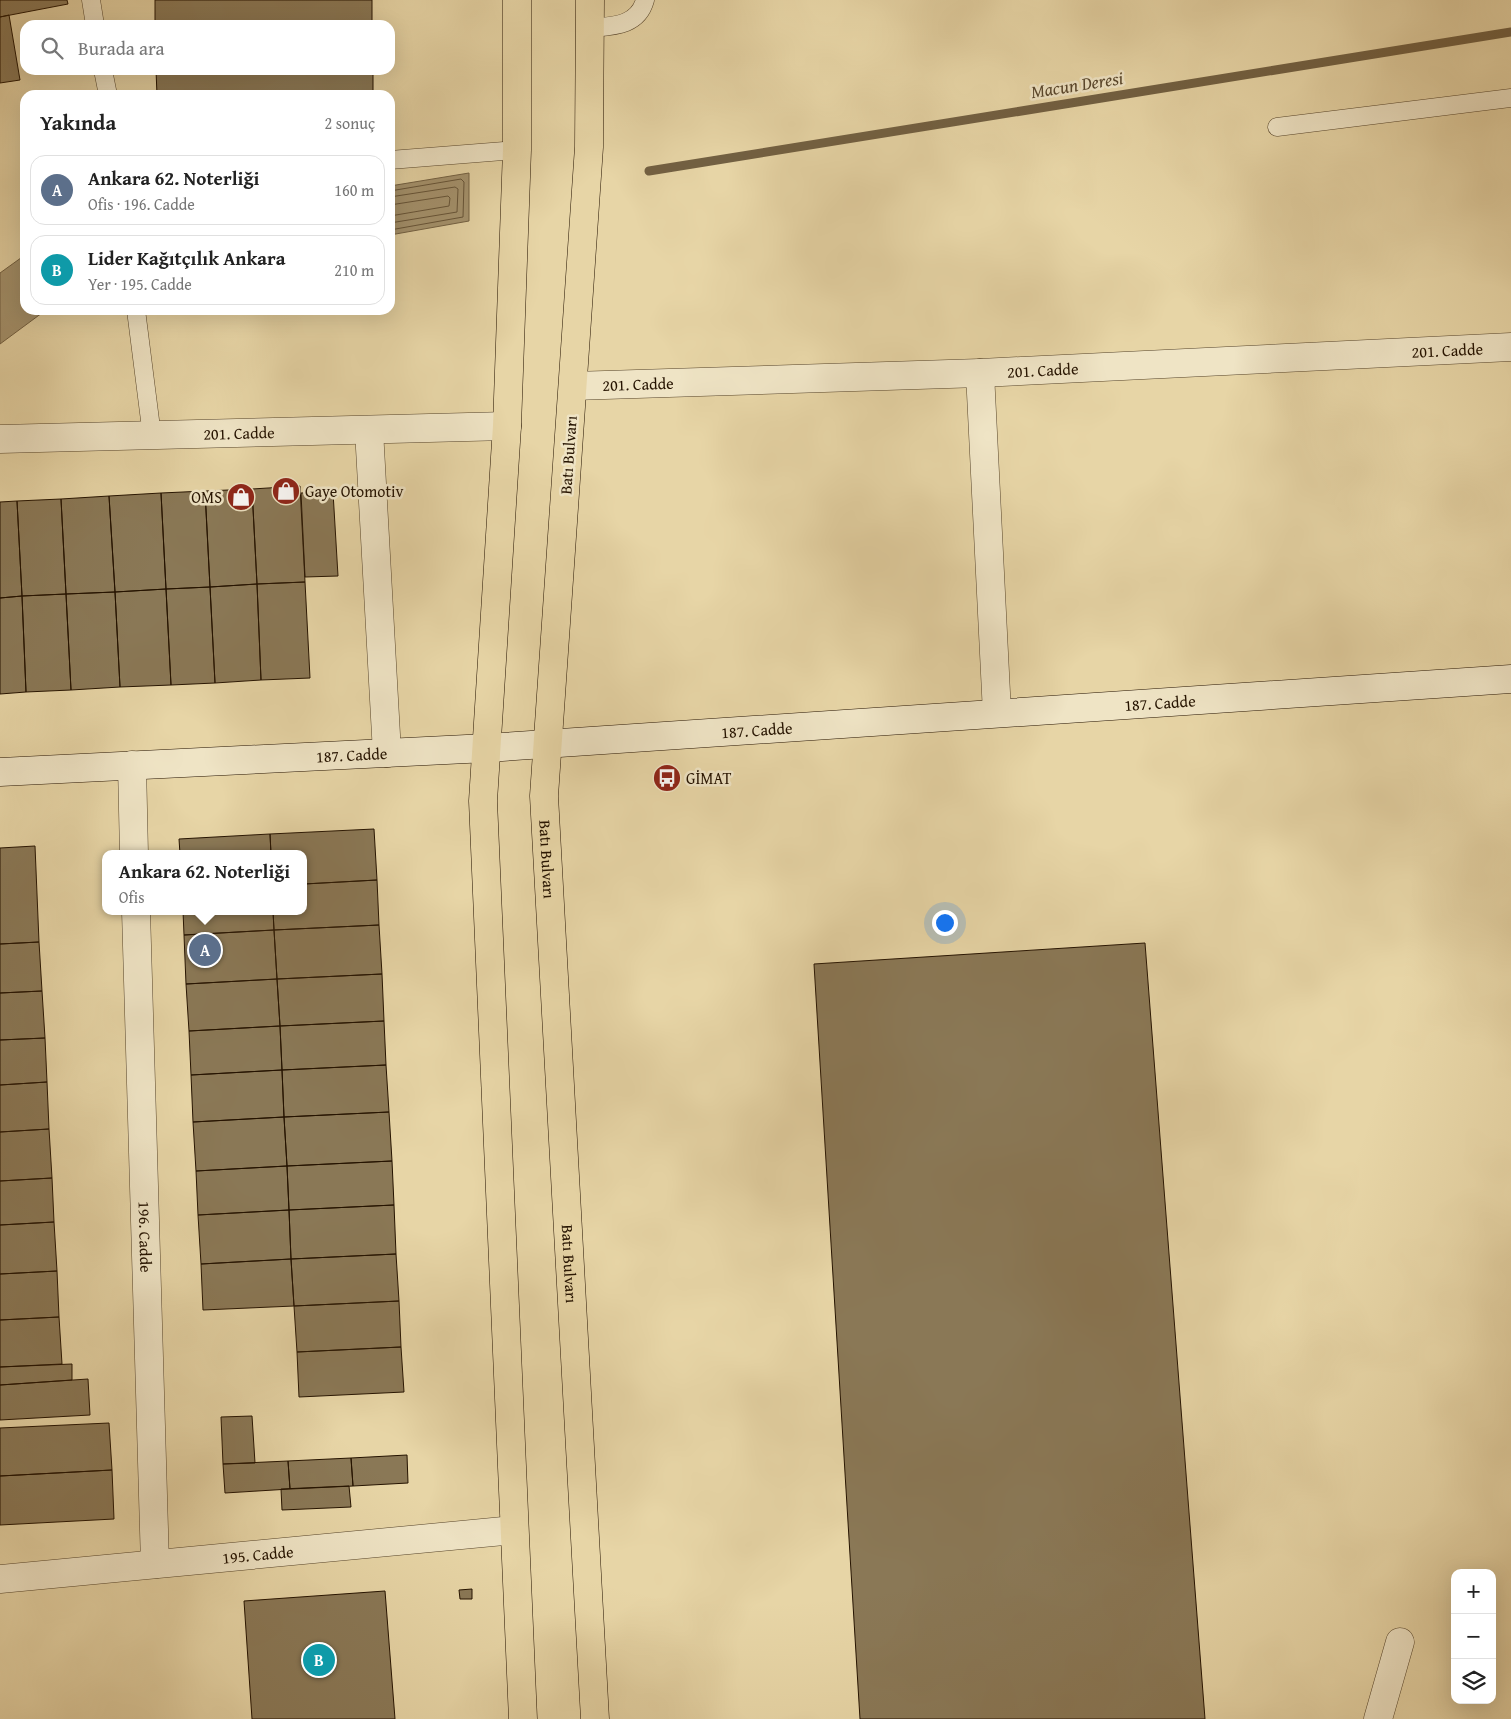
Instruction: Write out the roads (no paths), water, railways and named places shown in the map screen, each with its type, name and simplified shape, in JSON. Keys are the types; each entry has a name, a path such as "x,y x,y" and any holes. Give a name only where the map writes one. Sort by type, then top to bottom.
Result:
{"main road":[{"path":"517,0 517,150 507,426 483,801 523,1719"},
{"name":"Batı Bulvarı","path":"590,0 589,147 544,796 596,1719"}],"street":[{"name":"201. Cadde","path":"573,386 980,373 1511,347"},
{"path":"980,373 997,713"},
{"name":"201. Cadde","path":"0,439 507,426"},
{"path":"369,430 387,752"},
{"name":"187. Cadde","path":"0,772 487,748 1511,679"},
{"path":"132,765 134,850"},
{"name":"196. Cadde","path":"136,915 155,1564"},
{"name":"195. Cadde","path":"0,1579 514,1530"},
{"path":"1378,1719 1400,1642"}],"lane":[{"path":"91,0 95,20"},
{"path":"591,28 627,23 640,12 645,0"},
{"path":"104,75 107,90"},
{"path":"1277,128 1511,98"},
{"path":"395,160 517,150"},
{"path":"137,315 152,436"}],"water":[{"path":"469,173 469,221 395,234 395,185"},
{"path":"20,259 20,315 39,315 0,344 0,273"}],"waterway":[{"name":"Macun Deresi","path":"649,171 1511,32"}],"place":[{"name":"Gaye Otomotiv","path":"286,491"},
{"name":"OMS","path":"241,497"},
{"name":"GİMAT","path":"667,778"},
{"name":"Ankara 62. Noterliği","path":"205,950"},
{"name":"Lider Kağıtçılık Ankara","path":"319,1660"}]}
